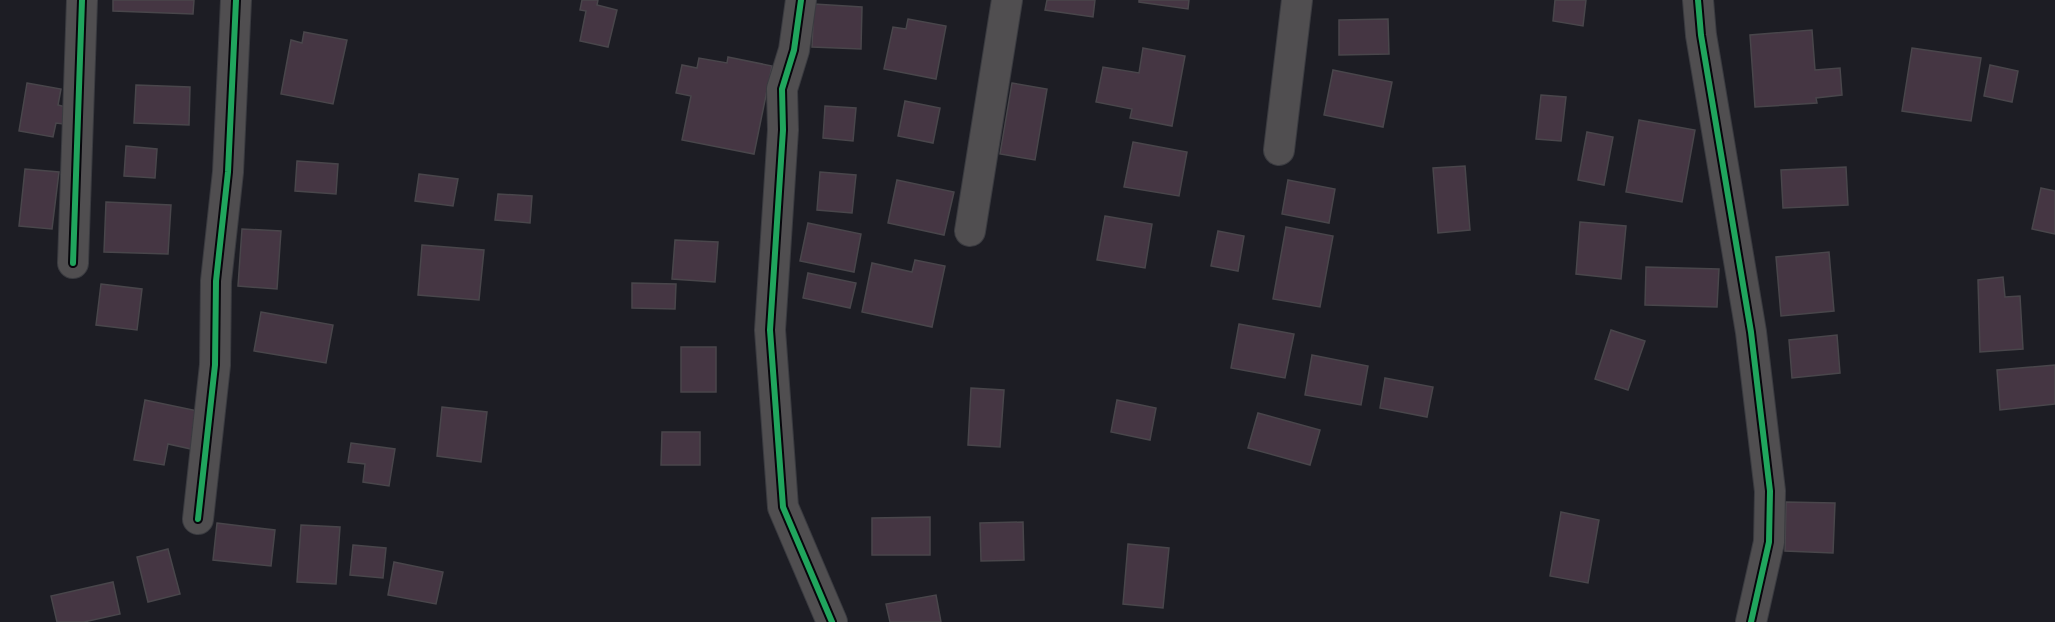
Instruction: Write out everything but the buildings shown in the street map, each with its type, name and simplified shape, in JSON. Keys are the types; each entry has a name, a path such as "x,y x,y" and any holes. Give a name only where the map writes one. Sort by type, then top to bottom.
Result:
{"street":[{"path":"73,262 82,0"},
{"path":"198,519 215,365 216,280 228,172 236,0"},
{"path":"801,0 794,50 782,89 783,130 770,330 783,507 832,622"},
{"path":"970,231 1007,0"},
{"path":"1280,150 1297,0"},
{"path":"1698,0 1701,35 1751,332 1770,491 1768,542 1751,622"}],"cycle path":[{"path":"73,263 82,0"},
{"path":"198,519 215,365 216,281 228,172 236,0"},
{"path":"801,0 794,50 782,89 783,130 770,330 783,507 832,622"},
{"path":"1698,0 1701,35 1751,332 1770,491 1769,542 1751,622"}]}
